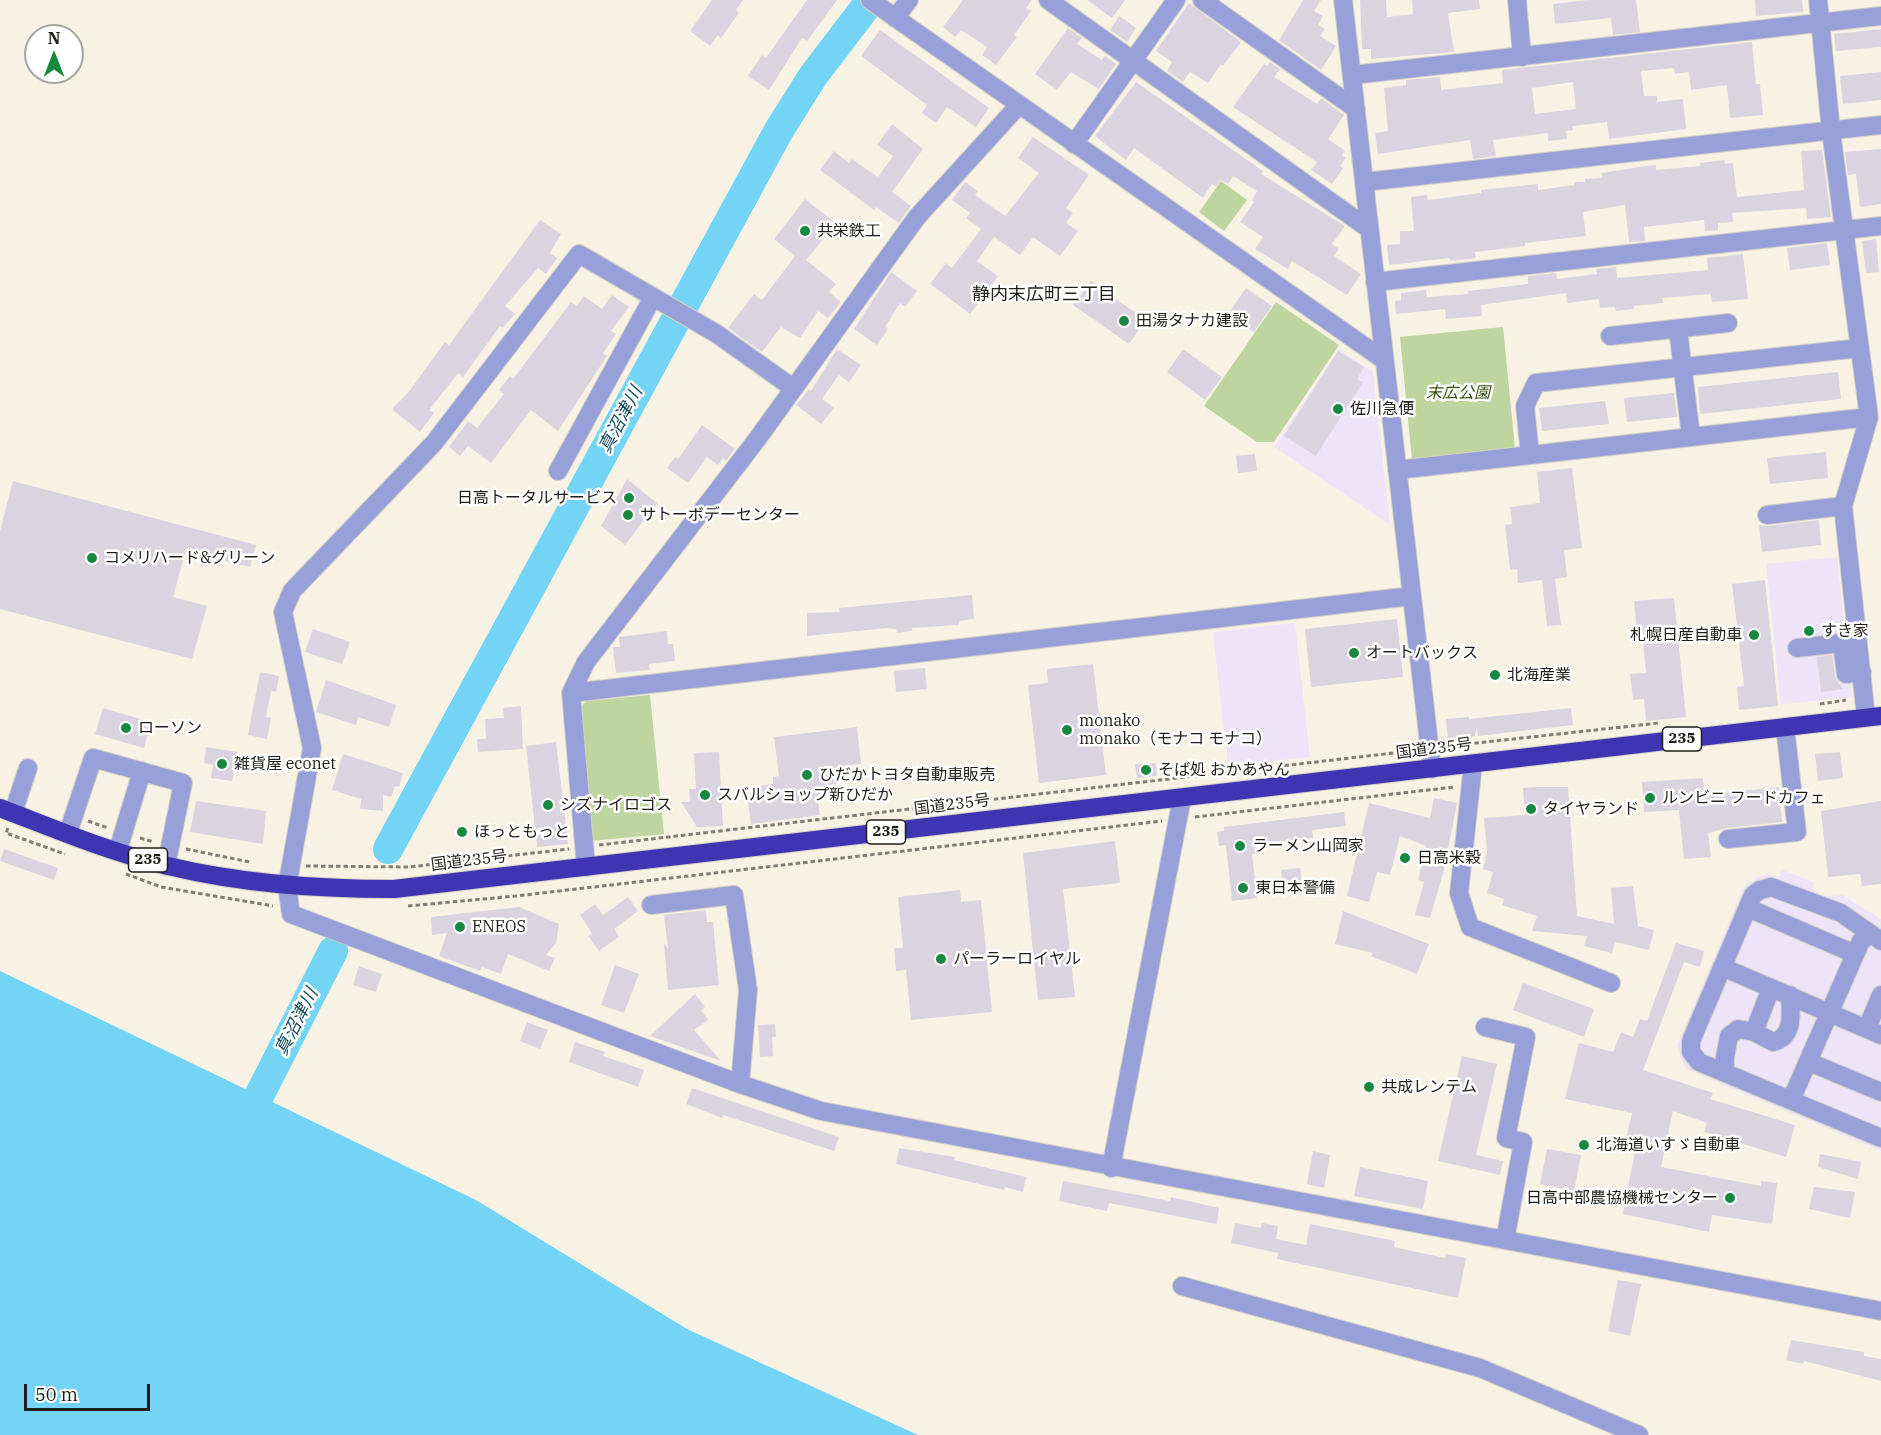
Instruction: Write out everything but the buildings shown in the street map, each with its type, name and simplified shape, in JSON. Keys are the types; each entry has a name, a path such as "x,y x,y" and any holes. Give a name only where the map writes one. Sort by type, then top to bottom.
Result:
{"highway":[{"name":"国道235号","path":"7,811 71,825 120,842 166,866 246,882 287,886 394,889 1874,716"}],"street":[{"path":"883,9 909,0"},
{"path":"1048,0 1369,229"},
{"path":"1074,144 1176,0"},
{"path":"1202,0 1356,109"},
{"path":"1343,0 1432,769"},
{"path":"1517,0 1522,57"},
{"path":"1818,0 1844,230 1869,417 1843,506 1864,698 1874,716"},
{"path":"883,9 1384,360"},
{"path":"1352,75 1881,16"},
{"path":"586,867 571,693 586,662 793,388 917,217 1019,105"},
{"path":"1364,183 1881,125"},
{"path":"1375,282 1881,226"},
{"path":"793,388 717,334 579,254 434,444 292,591 283,612 312,748 287,886 291,914 740,1084 821,1111 857,1120 1881,1311"},
{"path":"558,471 659,301"},
{"path":"1610,336 1728,323"},
{"path":"1678,329 1691,437"},
{"path":"1530,455 1525,406 1536,383 1860,348"},
{"path":"1397,470 1869,417"},
{"path":"1767,515 1843,506"},
{"path":"571,693 1412,596"},
{"path":"1797,648 1842,644 1846,674 1862,672"},
{"path":"1728,839 1797,832 1785,727"},
{"path":"71,825 93,758 183,783 166,866"},
{"path":"1473,764 1459,893 1470,927 1611,983"},
{"path":"7,811 28,768"},
{"path":"120,842 142,771"},
{"path":"1111,1168 1182,798"},
{"path":"1876,937 1841,913 1771,887 1760,890 1752,896 1691,1041 1691,1052 1699,1062 1881,1138"},
{"path":"651,905 734,895 748,990 740,1084"},
{"path":"1748,908 1855,954"},
{"path":"1791,1100 1861,940 1876,937"},
{"path":"1722,967 1874,1032 1881,995"},
{"path":"1754,1032 1771,988"},
{"path":"1725,1073 1729,1036 1738,1029 1754,1032 1773,1042 1781,1040 1787,1033 1791,1021 1790,995"},
{"path":"1485,1027 1526,1037 1506,1138 1522,1142 1505,1240"},
{"path":"1809,1062 1881,1092"},
{"path":"1182,1286 1480,1368 1639,1435"}],"path":[{"path":"1814,705 1864,698"},
{"path":"1449,746 1665,722"},
{"path":"299,866 409,867 1402,752 1414,741"},
{"path":"401,906 516,896 1471,784"},
{"path":"71,825 120,842 170,846 257,863"}],"shaded area":[{"name":"佐川急便","path":"1339,349 1373,372 1390,525 1274,447"},
{"name":"すき家","path":"1837,557 1852,697 1781,704 1766,564"},
{"path":"1295,623 1310,757 1228,766 1213,632"},
{"path":"1782,870 1814,882 1812,890 1825,896 1842,895 1881,919 1881,1151 1686,1069 1679,1053 1677,1045 1744,887 1757,877 1768,874 1779,877"}],"green space":[{"path":"1221,181 1247,200 1224,231 1199,212"},
{"path":"1276,302 1339,345 1274,442 1257,442 1204,406"},
{"name":"末広公園","path":"1503,327 1515,449 1412,460 1400,337"},
{"path":"650,695 664,834 591,841 578,710 586,701"}],"water":[{"path":"0,971 476,1200 687,1329 918,1435 0,1435"}],"waterway":[{"name":"真沼津川","path":"388,849 779,130 813,76 871,0"},
{"name":"真沼津川","path":"260,1094 333,951"}],"place":[{"name":"共栄鉄工","path":"805,231"},
{"name":"田湯タナカ建設","path":"1124,321"},
{"name":"佐川急便","path":"1338,409"},
{"name":"日高トータルサービス","path":"629,498"},
{"name":"サトーボデーセンター","path":"628,515"},
{"name":"コメリハード&グリーン","path":"92,558"},
{"name":"すき家","path":"1809,631"},
{"name":"札幌日産自動車","path":"1754,635"},
{"name":"オートバックス","path":"1354,653"},
{"name":"北海産業","path":"1495,675"},
{"name":"ローソン","path":"126,728"},
{"name":"monako monako（モナコ モナコ）","path":"1067,730"},
{"name":"雑貨屋 econet","path":"222,764"},
{"name":"そば処 おかあやん","path":"1146,770"},
{"name":"ひだかトヨタ自動車販売","path":"807,775"},
{"name":"スバルショップ新ひだか","path":"705,795"},
{"name":"ルンビニ フードカフェ","path":"1650,798"},
{"name":"シズナイロゴス","path":"548,805"},
{"name":"タイヤランド","path":"1531,809"},
{"name":"ほっともっと","path":"462,832"},
{"name":"ラーメン山岡家","path":"1240,846"},
{"name":"日高米穀","path":"1405,858"},
{"name":"東日本警備","path":"1243,888"},
{"name":"ENEOS","path":"460,927"},
{"name":"パーラーロイヤル","path":"941,959"},
{"name":"共成レンテム","path":"1369,1087"},
{"name":"北海道いすゞ自動車","path":"1584,1145"},
{"name":"日高中部農協機械センター","path":"1730,1198"}],"district":[{"name":"静内末広町三丁目","path":"1044,295"}]}
